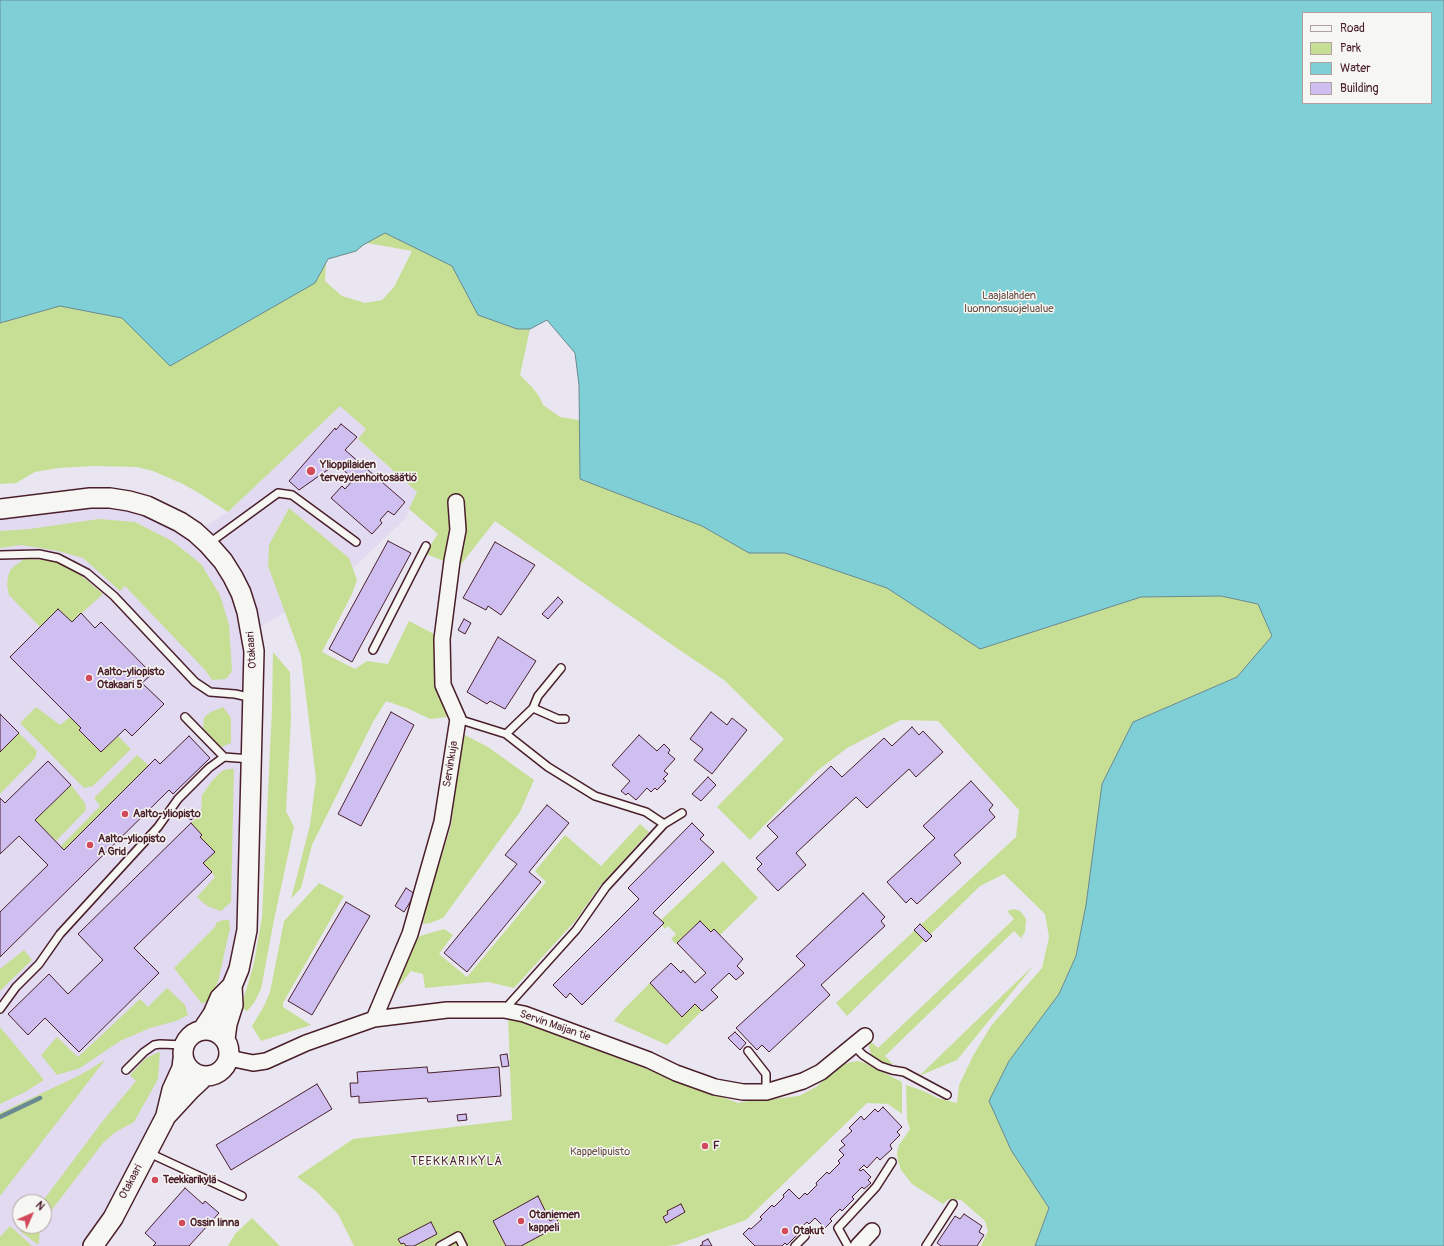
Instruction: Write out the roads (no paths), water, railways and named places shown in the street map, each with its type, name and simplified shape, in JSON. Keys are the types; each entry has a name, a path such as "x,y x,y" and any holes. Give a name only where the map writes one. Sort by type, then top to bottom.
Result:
{"street":[{"name":"Otakaari","path":"0,509 90,498 129,500 165,513 195,532 223,561 241,593 247,612 254,651 247,930 239,969 232,986 220,998 213,1014 203,1030"},
{"path":"456,502 458,530 452,562 442,639 443,685 458,719"},
{"name":"Servinkuja","path":"374,1019 410,934 442,822 458,719"},
{"name":"Otakaari","path":"225,1039 227,1024 233,1005 232,986"},
{"name":"Servin Maijan tie","path":"229,1058 253,1063 266,1061 306,1043 374,1019 447,1010 504,1010 524,1014 649,1060 676,1073 715,1087 743,1092 766,1092 803,1081 821,1072 860,1041"},
{"path":"208,1029 218,1032 225,1039 230,1049 229,1058 225,1067 220,1072 206,1076 193,1072 188,1067 184,1052 191,1035 208,1029"},
{"name":"Otakaari","path":"93,1246 113,1218 166,1116 172,1090 182,1068 184,1052"},
{"name":"Otakaari","path":"166,1116 190,1090 206,1076"},
{"path":"858,1246 872,1231"}],"lane":[{"path":"208,544 278,493 292,495 356,542"},
{"path":"373,650 426,546"},
{"path":"0,555 39,554 58,558 87,573 114,596 195,682 210,692 235,694 254,698"},
{"path":"506,734 533,708 538,696 561,668"},
{"path":"533,708 558,719 565,718"},
{"path":"185,716 224,757"},
{"path":"458,719 506,734 548,767 595,796 646,812 664,824"},
{"path":"0,1009 16,987 39,964 60,934 158,827 178,800 209,768 224,757 251,759"},
{"path":"504,1010 576,930 606,887 664,824 682,813"},
{"path":"860,1041 863,1055 880,1066 904,1072 947,1095"},
{"path":"126,1070 144,1052 154,1045 160,1044 184,1052"},
{"path":"748,1051 766,1074 766,1092"},
{"path":"147,1152 242,1196"},
{"path":"848,1246 838,1228 876,1187 892,1162"},
{"path":"926,1246 953,1204"},
{"path":"440,1246 458,1236 463,1246"},
{"path":"794,1246 805,1236"}],"water":[{"name":"Laajalahden luonnonsuojelualue","path":"0,0 1444,0 1444,1246 1035,1246 1049,1208 1011,1150 989,1101 1009,1061 1059,994 1076,956 1086,905 1102,784 1133,722 1237,677 1272,636 1258,604 1221,596 1141,597 980,649 887,588 785,553 749,553 702,526 580,479 579,385 575,353 547,320 530,329 517,329 478,315 452,266 385,233 363,245 356,251 328,259 315,283 170,366 122,318 60,306 0,323"}],"waterway":[{"path":"0,1117 40,1098"}],"place":[{"name":"Ylioppilaiden terveydenhoitosäätiö","path":"311,471"},
{"name":"Aalto-yliopisto Otakaari 5","path":"89,678"},
{"name":"Aalto-yliopisto","path":"125,814"},
{"name":"Aalto-yliopisto A Grid","path":"90,845"},
{"name":"F","path":"705,1146"},
{"name":"Teekkarikylä","path":"155,1180"},
{"name":"Otaniemen kappeli","path":"521,1221"},
{"name":"Ossin linna","path":"182,1223"},
{"name":"Otakut","path":"785,1231"}],"district":[{"name":"TEEKKARIKYLÄ","path":"457,1162"}],"park label":[{"name":"Kappelipuisto","path":"600,1152"}]}
